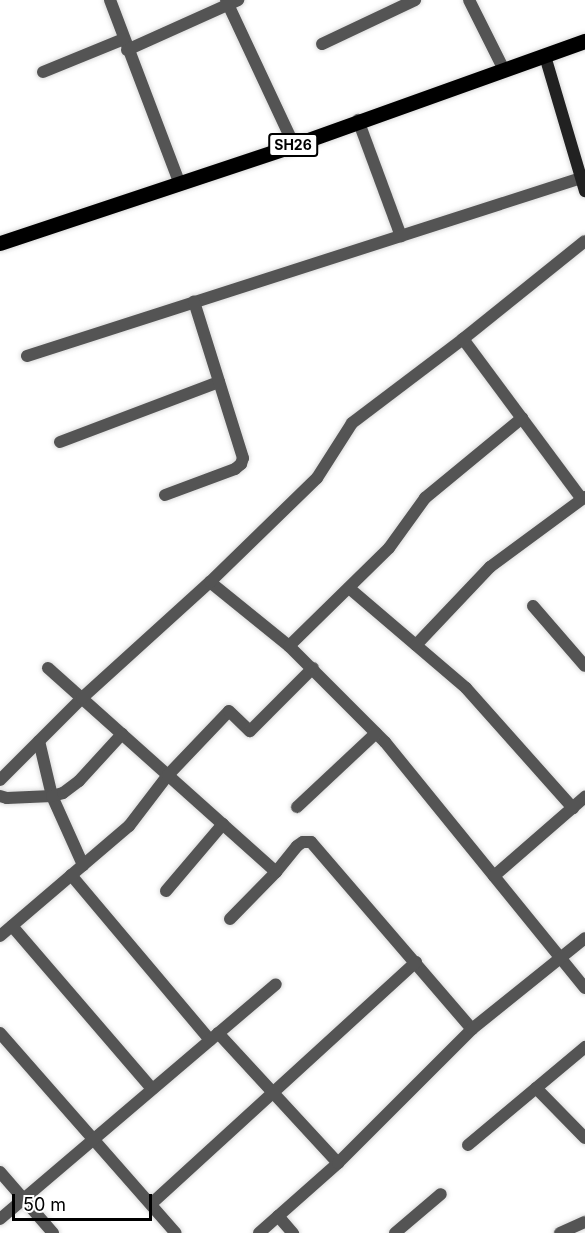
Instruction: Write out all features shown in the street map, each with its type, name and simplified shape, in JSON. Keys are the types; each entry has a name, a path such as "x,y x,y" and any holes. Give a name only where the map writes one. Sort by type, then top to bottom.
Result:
{"main road":[{"name":"SH26","path":"0,243 294,145 358,120 585,41"}],"street":[{"path":"110,0 179,182"},
{"path":"322,44 415,0"},
{"path":"469,0 504,70"},
{"path":"43,72 125,44 231,2 294,145"},
{"path":"545,56 585,191"},
{"path":"358,120 401,236"},
{"path":"27,356 580,178"},
{"path":"0,780 82,698 210,582 317,478 352,423 463,339 585,241"},
{"path":"165,495 235,470 243,458 194,302"},
{"path":"416,645 490,567 584,498 463,339"},
{"path":"60,442 219,382"},
{"path":"289,646 389,548 425,498 522,418"},
{"path":"210,582 289,646 376,733 585,988"},
{"path":"349,588 466,688 573,808"},
{"path":"533,606 585,666"},
{"path":"48,668 276,872"},
{"path":"0,936 129,826 168,775 229,711 250,731 313,668"},
{"path":"297,807 376,733"},
{"path":"0,796 7,798 52,796 79,781 122,734"},
{"path":"39,741 52,796 83,865"},
{"path":"494,876 585,797"},
{"path":"166,891 223,824"},
{"path":"230,919 276,872 297,846 303,842 310,842 472,1029"},
{"path":"70,875 214,1036 273,1092 338,1163"},
{"path":"12,926 152,1089"},
{"path":"259,1233 338,1163 472,1029 585,938"},
{"path":"152,1204 416,962"},
{"path":"0,1219 276,984"},
{"path":"0,1033 176,1233"},
{"path":"468,1145 585,1047"},
{"path":"536,1088 585,1138"},
{"path":"0,1172 53,1233"},
{"path":"394,1233 441,1194"},
{"path":"278,1216 293,1233"},
{"path":"560,1233 585,1222"}]}
